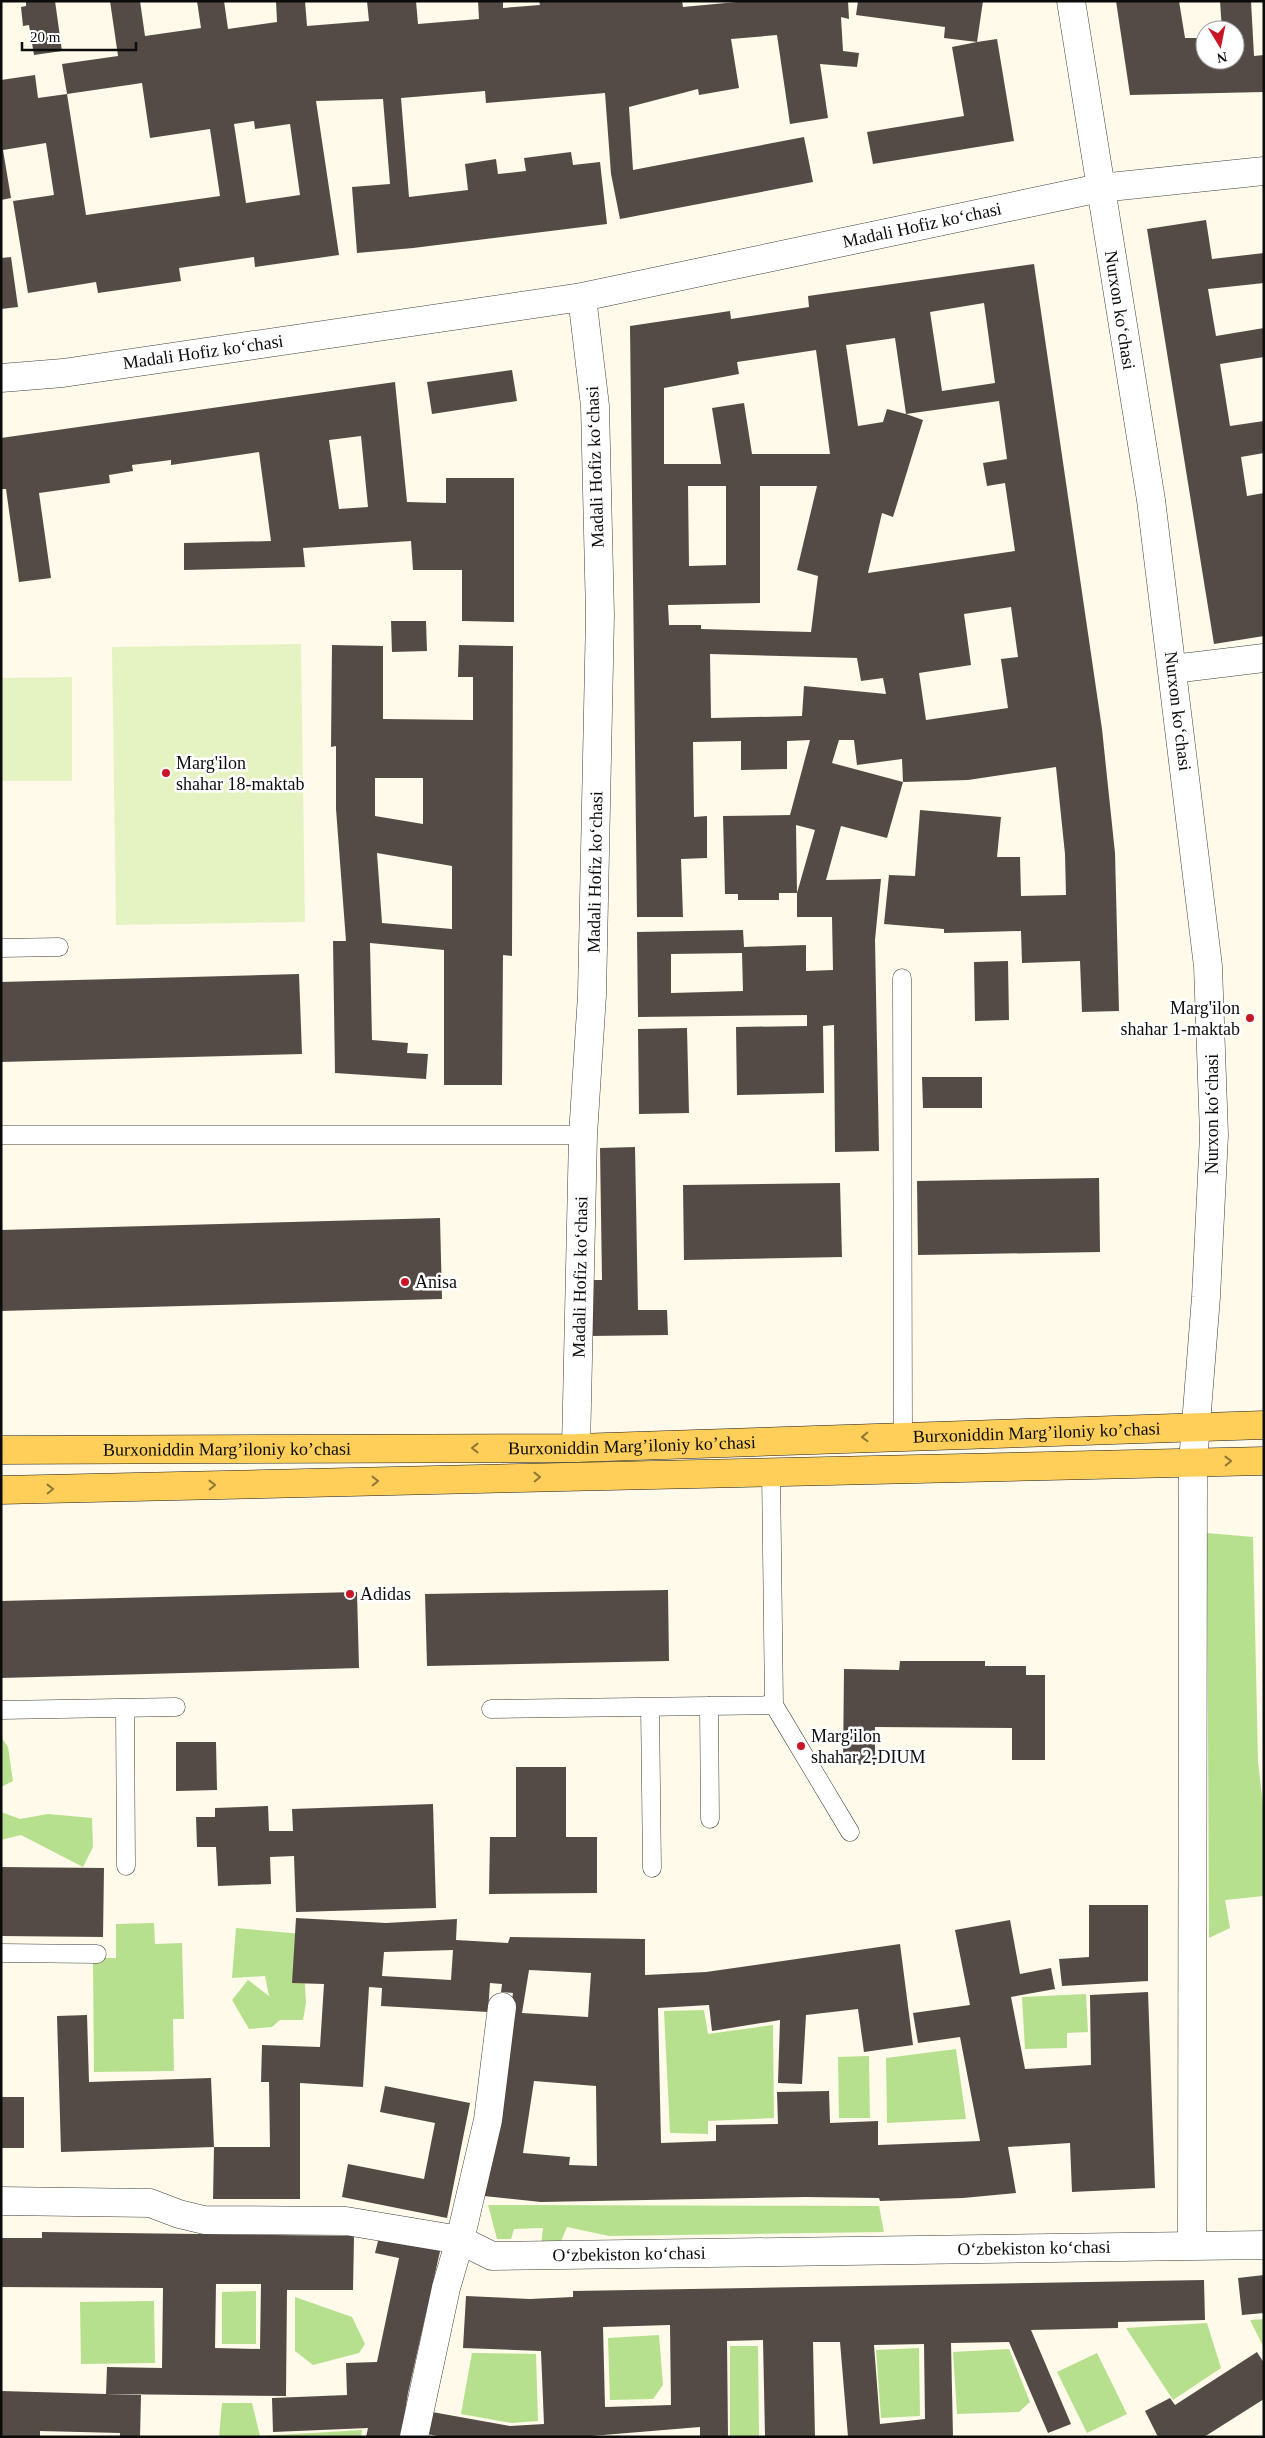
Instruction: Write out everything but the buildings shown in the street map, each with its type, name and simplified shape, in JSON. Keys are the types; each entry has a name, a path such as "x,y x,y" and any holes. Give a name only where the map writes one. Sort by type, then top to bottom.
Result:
{"main road":[{"name":"Burxoniddin Marg’iloniy ko’chasi","path":"1,1450 576,1448 1264,1425"},
{"name":"Burxoniddin Marg’iloniy ko’chasi","path":"1,1490 1264,1461"}],"street":[{"name":"Nurxon koʻchasi","path":"1071,1 1151,500 1208,966 1214,1135 1206,1298 1194,1426 1193,1462 1192,2246"},
{"name":"Madali Hofiz koʻchasi","path":"1,378 63,373 582,297 1100,188 1264,171"},
{"name":"Madali Hofiz koʻchasi","path":"576,1448 583,1135 592,994 600,615 595,406 582,297"},
{"path":"1173,669 1264,658"},
{"path":"414,2437 446,2288 460,2240 488,2120 502,2007"},
{"name":"Oʻzbekiston koʻchasi","path":"1,2201 150,2203 179,2214 204,2220 346,2221 460,2240 492,2256 1264,2245"}],"lane":[{"path":"1,948 59,947"},
{"path":"902,978 903,1436"},
{"path":"1,1136 583,1135"},
{"path":"771,1472 774,1705 850,1832"},
{"path":"491,1709 774,1705"},
{"path":"709,1706 710,1819"},
{"path":"1,1710 176,1707"},
{"path":"650,1707 652,1868"},
{"path":"125,1708 126,1866"},
{"path":"1,1953 97,1954"}],"green space":[{"path":"301,644 305,922 116,925 112,647"},
{"path":"72,677 72,781 1,781 1,678"},
{"path":"1207,1533 1253,1537 1258,1761 1264,1814 1264,1896 1225,1900 1230,1928 1209,1938"},
{"path":"1,1737 8,1747 13,1781 1,1787"},
{"path":"1,1812 20,1819 48,1814 92,1818 93,1847 83,1867 21,1835 1,1840"},
{"path":"154,1923 155,1944 182,1943 184,2019 173,2019 174,2071 94,2072 93,1958 116,1958 116,1924"},
{"path":"236,1928 302,1934 306,2003 303,2020 280,2020 272,2027 249,2029 232,2000 248,1980 269,1996 265,1976 232,1978"},
{"path":"1086,1994 1088,2032 1067,2033 1067,2048 1025,2049 1022,1997"},
{"path":"704,2010 708,2034 773,2025 774,2118 708,2121 708,2134 670,2133 664,2011"},
{"path":"956,2049 966,2119 887,2123 886,2058"},
{"path":"869,2056 870,2118 839,2118 838,2057"},
{"path":"488,2205 879,2206 884,2232 609,2236 567,2227 561,2241 541,2247 543,2228 514,2229 511,2239 497,2239"},
{"path":"256,2291 256,2344 222,2344 222,2292"},
{"path":"295,2297 352,2317 365,2344 359,2353 313,2365 295,2351"},
{"path":"154,2301 155,2363 81,2364 80,2302"},
{"path":"1264,2319 1264,2348 1250,2320"},
{"path":"1207,2323 1221,2368 1173,2400 1126,2328"},
{"path":"659,2335 663,2385 653,2399 610,2400 608,2338"},
{"path":"730,2346 758,2346 759,2437 730,2437"},
{"path":"919,2348 920,2416 881,2418 876,2350"},
{"path":"1009,2349 1030,2402 1019,2412 957,2414 953,2352"},
{"path":"472,2353 536,2354 538,2421 512,2423 461,2414"},
{"path":"1097,2353 1127,2414 1087,2433 1057,2372"},
{"path":"222,2403 252,2403 260,2436 362,2430 361,2437 219,2437"}],"place":[{"name":"Marg'ilon shahar 18-maktab","path":"166,773"},
{"name":"Marg'ilon shahar 1-maktab","path":"1250,1018"},
{"name":"Anisa","path":"405,1282"},
{"name":"Adidas","path":"350,1594"},
{"name":"Marg'ilon shahar 2-DIUM","path":"801,1746"}]}
